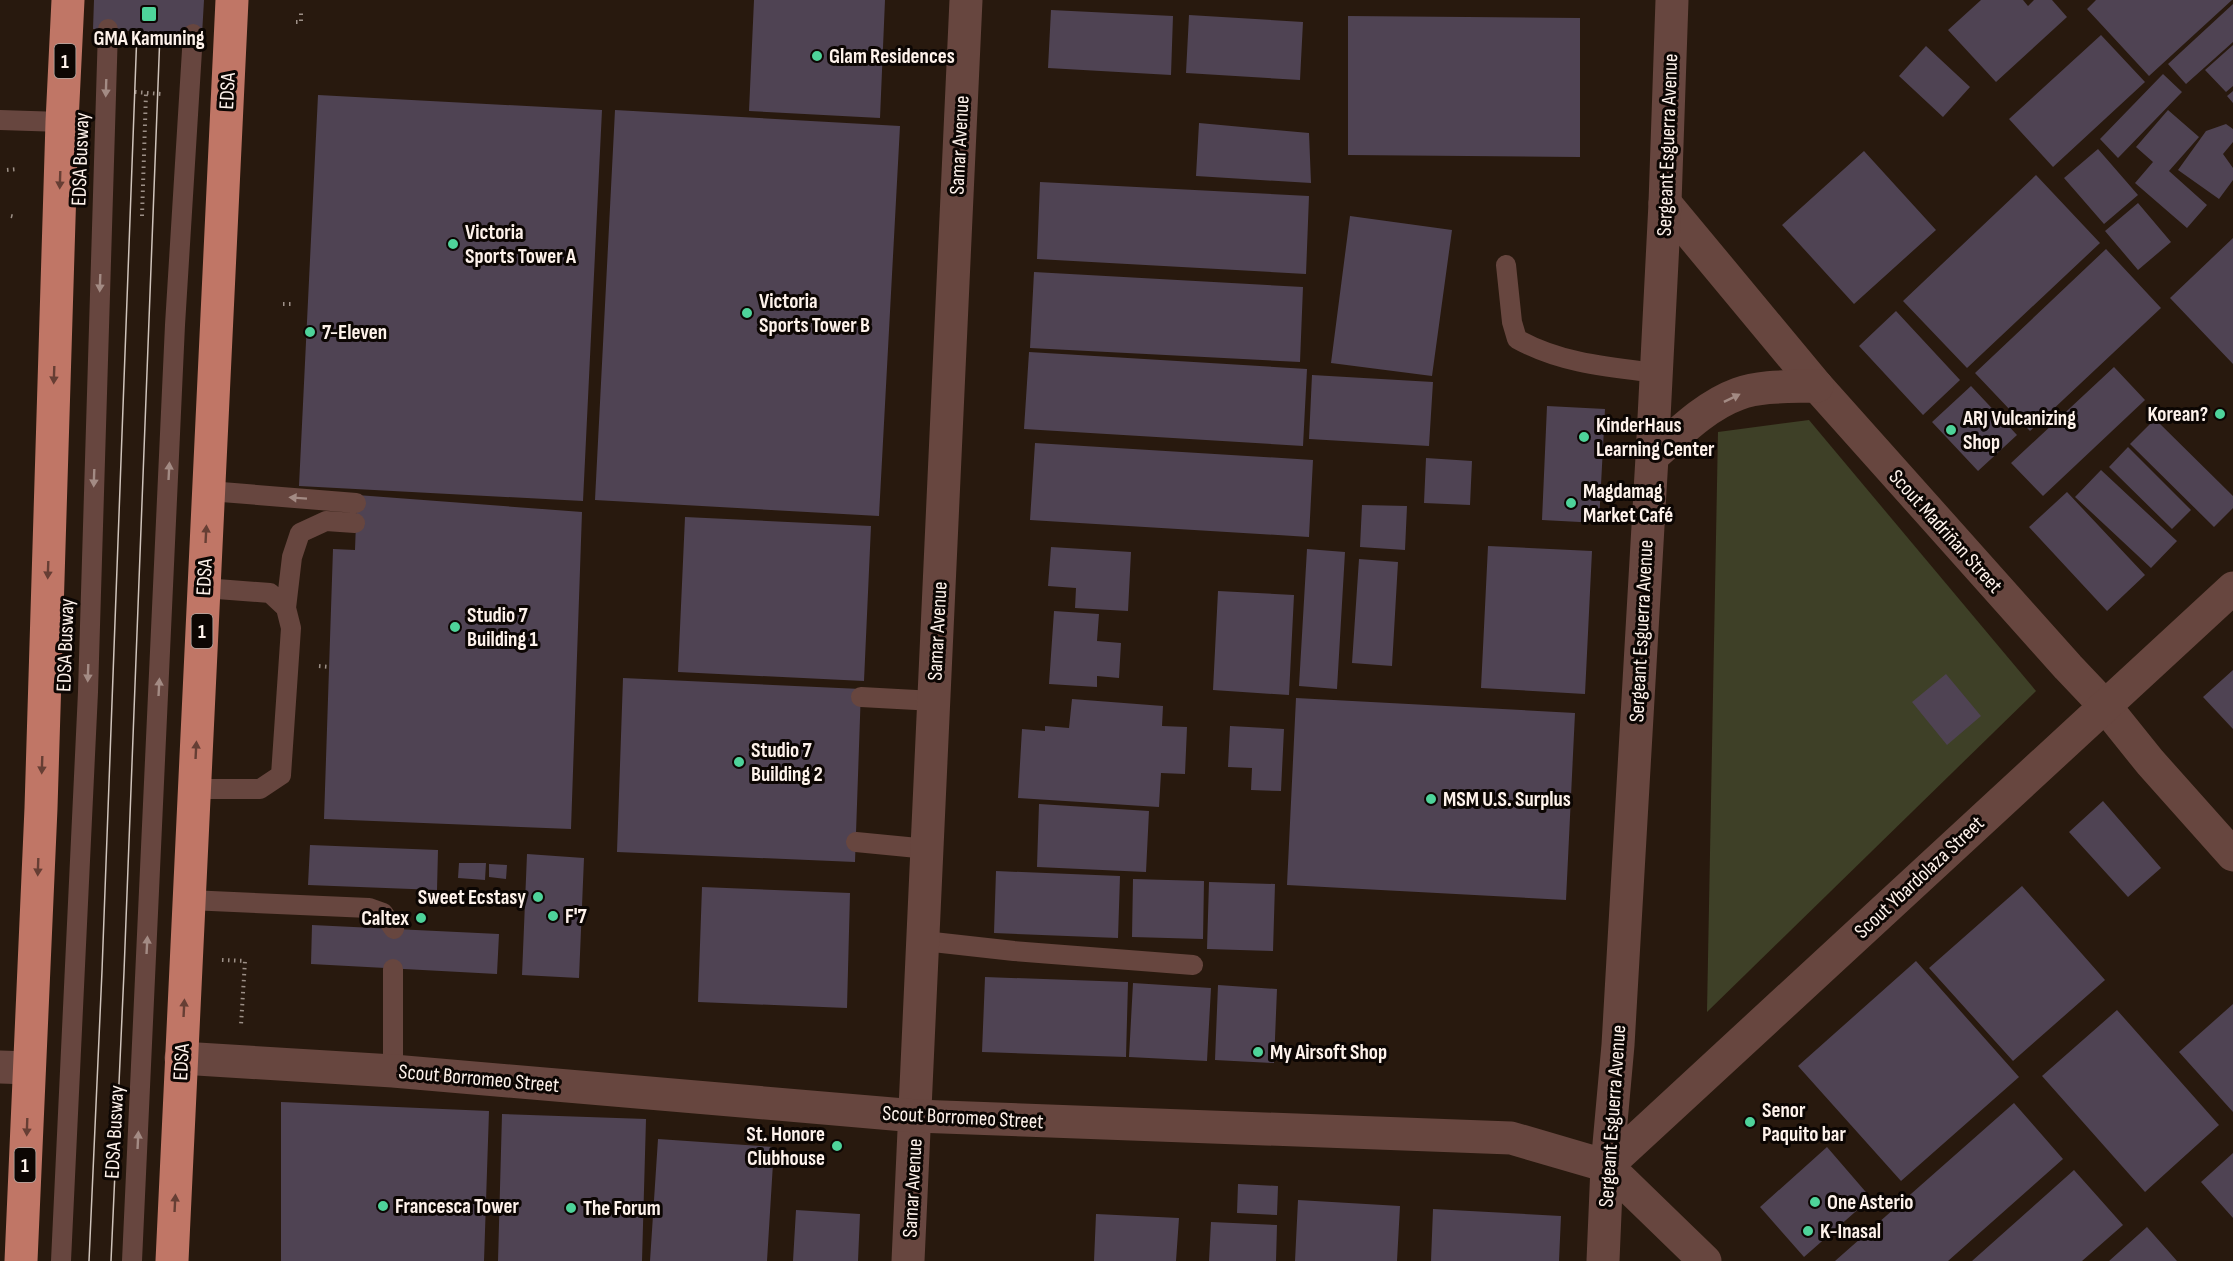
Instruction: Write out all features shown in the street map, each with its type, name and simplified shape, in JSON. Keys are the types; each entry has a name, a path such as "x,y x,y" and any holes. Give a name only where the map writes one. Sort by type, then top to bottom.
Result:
{"highway":[{"name":"1","path":"21,1261 15,1068 41,796 62,122 68,0"},
{"name":"EDSA","path":"172,1261 232,0"}],"street":[{"name":"Samar Avenue","path":"908,1261 966,0"},
{"name":"Sergeant Esguerra Avenue","path":"1603,1261 1606,1166 1618,1045 1652,457 1665,203 1672,0"},
{"name":"Scout Madriñan Street","path":"1665,203 1817,386 2068,668 2105,706 2150,762 2233,855"},
{"path":"1652,457 1702,414 1738,393 1773,388 1817,386"},
{"name":"Scout Ybardolaza Street","path":"1606,1166 2233,588"},
{"name":"Scout Borromeo Street","path":"182,1058 393,1071 916,1116 1511,1138 1606,1166 1705,1261"}],"lane":[{"name":"EDSA Busway","path":"61,1261 88,692 108,29"},
{"name":"EDSA Busway","path":"132,1261 175,325 193,34"},
{"path":"0,120 62,122"},
{"path":"1506,266 1512,322 1517,339 1538,351 1556,357 1589,365 1656,373"},
{"path":"209,491 356,503"},
{"path":"194,789 260,789 281,774 291,628 286,608 292,557 300,533 326,522 355,523"},
{"path":"204,588 270,593 286,608"},
{"path":"861,697 934,701"},
{"path":"856,842 928,849"},
{"path":"189,900 369,908 383,913 394,929"},
{"path":"924,941 1014,951 1193,965"},
{"path":"393,969 393,1071"}],"path":[{"path":"296,22 301,22 301,12"},
{"path":"142,216 146,93"},
{"path":"7,170 18,169"},
{"path":"284,304 293,304"},
{"path":"241,1026 244,962"}],"green space":[{"path":"1809,420 2036,691 1707,1012 1718,432"}],"building":[{"name":"GMA Kamuning","path":"94,0 204,0 202,35 93,29"},
{"name":"Glam Residences","path":"754,0 885,0 880,118 749,111"},
{"path":"1981,0 2023,0 2028,6 2034,0 2052,0 2067,17 1996,82 1948,30"},
{"path":"2096,0 2232,0 2149,76 2087,9"},
{"path":"2233,4 2233,42 2186,84 2168,64"},
{"path":"1051,10 1173,16 1171,75 1048,68"},
{"path":"1189,15 1303,22 1300,80 1186,73"},
{"path":"1348,16 1580,18 1580,157 1348,155"},
{"path":"2101,35 2145,82 2053,167 2009,119"},
{"path":"2233,45 2233,86 2226,92 2205,70"},
{"path":"1926,46 1970,87 1943,117 1899,76"},
{"path":"2163,74 2182,92 2118,158 2100,139"},
{"path":"2233,91 2233,103 2227,96"},
{"name":"Victoria Sports Tower A","path":"318,95 602,110 583,501 299,486"},
{"name":"Victoria Sports Tower B","path":"615,110 900,126 879,516 595,500"},
{"path":"2168,110 2199,137 2169,171 2207,205 2187,228 2135,183 2153,162 2136,147"},
{"path":"1199,123 1309,133 1311,183 1196,176"},
{"path":"2226,124 2233,129 2233,142 2223,154 2233,168 2233,180 2219,199 2178,170 2206,131"},
{"path":"2098,149 2138,195 2104,224 2064,178"},
{"path":"1864,151 1936,230 1854,304 1782,225"},
{"path":"2036,175 2100,243 1967,368 1903,301"},
{"path":"1040,182 1309,196 1306,274 1037,259"},
{"path":"2138,203 2171,242 2138,270 2105,231"},
{"path":"1350,216 1452,230 1432,376 1331,363"},
{"path":"2233,238 2233,364 2170,298"},
{"path":"2106,249 2161,308 2030,431 1975,373"},
{"path":"1034,272 1303,287 1300,362 1030,348"},
{"path":"1896,311 1960,380 1923,415 1859,346"},
{"path":"1029,352 1307,369 1303,446 1024,429"},
{"path":"2114,367 2145,400 2043,496 2011,463"},
{"path":"1312,375 1433,382 1429,446 1309,439"},
{"path":"1971,386 2017,435 1978,471 1932,422"},
{"path":"1547,406 1605,409 1599,523 1542,520"},
{"path":"2155,419 2233,496 2233,508 2214,527 2130,444"},
{"path":"1035,443 1313,460 1309,537 1030,520"},
{"path":"2128,447 2191,510 2172,529 2109,467"},
{"path":"1426,458 1472,461 1470,505 1424,503"},
{"path":"2101,470 2177,541 2151,568 2075,497"},
{"path":"2067,492 2145,575 2107,611 2029,527"},
{"name":"Studio 7 Building 1","path":"357,495 582,512 571,829 324,819 333,549 355,550"},
{"path":"1362,505 1407,506 1405,550 1360,547"},
{"path":"685,517 871,526 864,681 678,672"},
{"path":"1488,546 1592,551 1585,694 1481,688"},
{"path":"1051,547 1131,552 1128,611 1075,608 1076,588 1048,586"},
{"path":"1307,549 1345,552 1337,689 1299,686"},
{"path":"1359,559 1398,562 1392,666 1352,663"},
{"path":"1218,591 1294,595 1289,695 1213,690"},
{"path":"1054,611 1099,614 1097,641 1121,643 1119,678 1097,676 1097,687 1049,684"},
{"path":"2233,670 2233,729 2203,697"},
{"path":"1946,674 1981,716 1947,745 1912,702"},
{"name":"Studio 7 Building 2","path":"623,678 861,689 855,862 617,852"},
{"name":"MSM U.S. Surplus","path":"1296,698 1575,713 1566,900 1287,885"},
{"path":"1072,699 1163,706 1162,726 1187,727 1185,774 1161,773 1159,807 1018,798 1022,729 1045,731 1045,726 1069,728"},
{"path":"1230,726 1284,729 1281,791 1251,790 1252,768 1228,767"},
{"path":"2103,801 2161,868 2128,897 2069,832"},
{"path":"1039,804 1149,811 1146,872 1037,867"},
{"path":"310,845 438,850 437,890 308,885"},
{"name":"F'7","path":"527,854 584,858 579,978 522,975"},
{"path":"459,863 486,863 485,880 458,878"},
{"path":"489,864 507,865 506,879 489,877"},
{"path":"996,871 1120,876 1118,938 994,933"},
{"path":"1133,879 1204,881 1203,939 1132,937"},
{"path":"1209,882 1275,884 1273,951 1207,949"},
{"path":"2022,886 2105,980 2013,1061 1929,968"},
{"path":"702,887 850,893 847,1008 698,1002"},
{"path":"312,925 499,934 497,974 311,964"},
{"path":"1916,961 2019,1077 1901,1181 1798,1066"},
{"path":"985,977 1128,982 1126,1057 982,1052"},
{"path":"1133,983 1211,988 1207,1061 1129,1057"},
{"path":"1218,985 1277,989 1274,1063 1215,1060"},
{"path":"2233,1004 2233,1112 2179,1052"},
{"path":"2117,1010 2219,1125 2145,1192 2042,1076"},
{"name":"Francesca Tower","path":"281,1102 489,1111 484,1261 281,1261"},
{"path":"2014,1103 2063,1159 1948,1261 1835,1261"},
{"name":"The Forum","path":"502,1114 646,1119 642,1261 498,1261"},
{"path":"658,1139 774,1147 767,1261 650,1261"},
{"name":"One Asterio","path":"1827,1147 1871,1198 1804,1257 1760,1207"},
{"path":"2233,1153 2233,1218 2201,1182"},
{"path":"2074,1170 2123,1225 2082,1261 1972,1261"},
{"path":"1238,1184 1278,1186 1277,1215 1237,1213"},
{"path":"1298,1200 1400,1206 1397,1261 1295,1261"},
{"path":"1433,1209 1561,1216 1559,1261 1431,1261"},
{"path":"796,1210 860,1214 858,1261 793,1261"},
{"path":"1096,1214 1179,1218 1176,1261 1094,1261"},
{"path":"1211,1222 1277,1225 1276,1261 1209,1261"},
{"path":"2147,1227 2177,1261 2109,1261"}],"tram line":[{"path":"89,1261 137,31"},
{"path":"111,1261 160,33"}],"place":[{"name":"GMA Kamuning","path":"149,14"},
{"name":"Glam Residences","path":"817,56"},
{"name":"Victoria Sports Tower A","path":"453,244"},
{"name":"Victoria Sports Tower B","path":"747,313"},
{"name":"7-Eleven","path":"310,332"},
{"name":"Korean?","path":"2220,414"},
{"name":"ARJ Vulcanizing Shop","path":"1951,430"},
{"name":"KinderHaus Learning Center","path":"1584,437"},
{"name":"Magdamag Market Café","path":"1571,503"},
{"name":"Studio 7 Building 1","path":"455,627"},
{"name":"Studio 7 Building 2","path":"739,762"},
{"name":"MSM U.S. Surplus","path":"1431,799"},
{"name":"Sweet Ecstasy","path":"538,897"},
{"name":"F'7","path":"553,916"},
{"name":"Caltex","path":"421,918"},
{"name":"My Airsoft Shop","path":"1258,1052"},
{"name":"Senor Paquito bar","path":"1750,1122"},
{"name":"St. Honore Clubhouse","path":"837,1146"},
{"name":"One Asterio","path":"1815,1202"},
{"name":"Francesca Tower","path":"383,1206"},
{"name":"The Forum","path":"571,1208"},
{"name":"K-Inasal","path":"1808,1231"}]}
